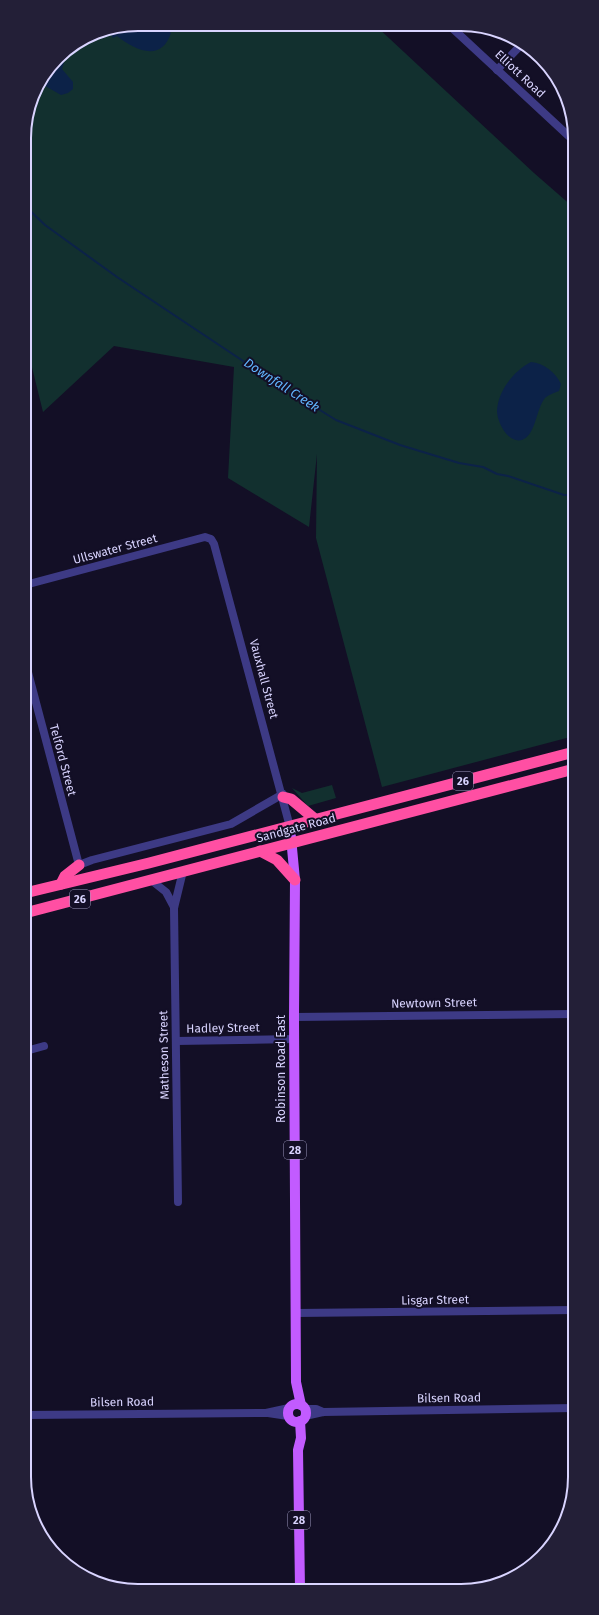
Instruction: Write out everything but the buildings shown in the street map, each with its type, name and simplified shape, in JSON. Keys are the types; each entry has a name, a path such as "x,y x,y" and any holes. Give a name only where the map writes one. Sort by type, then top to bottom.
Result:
{"highway":[{"name":"Sandgate Road","path":"31,891 290,827 568,754"},
{"name":"Sandgate Road","path":"31,911 568,771"},
{"path":"283,796 291,799 316,820"},
{"path":"260,851 277,860 295,880"},
{"path":"60,884 78,865"}],"main road":[{"name":"Robinson Road East","path":"290,827 293,843 295,880 294,1039 296,1382 293,1389 301,1438 298,1450 300,1584"}],"street":[{"name":"Elliott Road","path":"455,31 568,133"},
{"path":"497,70 518,48"},
{"name":"Ullswater Street","path":"31,583 205,537 211,539"},
{"name":"Vauxhall Street","path":"211,539 214,544 283,796 290,827"},
{"name":"Telford Street","path":"31,684 78,865"},
{"name":"Sandgate Road","path":"78,865 92,860 231,824 283,796"},
{"name":"Matheson Street","path":"178,1202 174,908 183,871"},
{"name":"Matheson Street","path":"151,880 166,892 174,908"},
{"name":"Newtown Street","path":"294,1017 568,1014"},
{"name":"Hadley Street","path":"176,1041 294,1039"},
{"path":"31,1050 44,1046"},
{"name":"Lisgar Street","path":"296,1313 568,1310"},
{"name":"Bilsen Road","path":"31,1416 266,1413 272,1415 297,1413 316,1409 323,1412 568,1408"}],"green space":[{"path":"131,31 381,31 568,203 568,738 382,787 316,538 317,454 309,527 228,478 234,367 114,346 43,412 31,363 31,131 39,97 45,85 62,62 79,49 97,39 117,33"},
{"path":"332,785 336,798 308,806 292,788 302,793"}],"water":[{"path":"131,31 169,31 171,33 167,42 161,48 154,51 139,49 117,36 113,38 111,35"},
{"path":"65,60 62,69 73,82 73,89 68,93 61,95 45,86"},
{"path":"531,362 545,366 556,376 561,384 559,391 545,398 533,427 527,437 522,440 512,439 504,431 499,421 497,411 498,403 500,396 508,382 519,370"}],"waterway":[{"name":"Downfall Creek","path":"31,212 45,225 117,277 273,381 336,420 400,445 459,463 483,467 497,474 508,476 564,495 568,495"}]}
